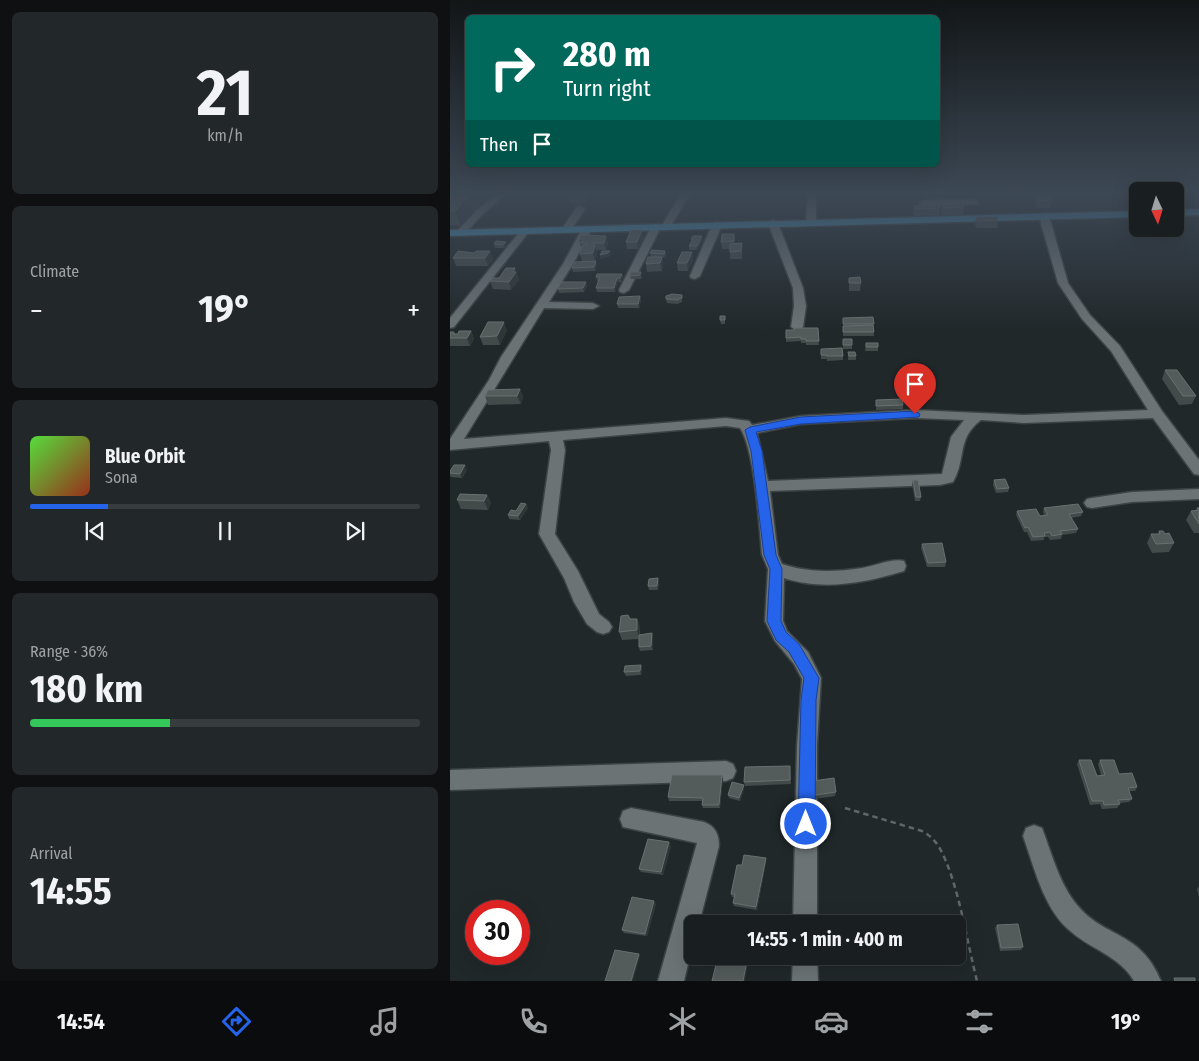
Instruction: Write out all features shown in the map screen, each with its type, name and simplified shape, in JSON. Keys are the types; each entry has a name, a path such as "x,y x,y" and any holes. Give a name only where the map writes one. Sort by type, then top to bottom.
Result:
{"street":[{"path":"450,325 518,240"},
{"path":"452,445 568,264 581,240"},
{"path":"624,290 653,240"},
{"path":"695,276 711,240"},
{"path":"780,240 798,288 800,306 797,327"},
{"path":"1049,240 1063,283 1086,317 1116,349 1157,414 1199,470"},
{"path":"541,305 593,306"},
{"path":"750,430 801,420 915,414 1024,419 1157,414"},
{"path":"761,486 940,480 948,478 954,466 958,434 966,424 978,416"},
{"path":"452,445 554,438 726,422 744,424 750,430 756,451 770,555 776,569 774,621 781,636 798,653 812,678 808,700 805,915"},
{"path":"554,438 558,444 558,450 547,534 572,576 583,602 593,619 603,627"},
{"path":"1092,503 1132,497 1199,494"},
{"path":"776,569 818,578 874,573 898,566"},
{"path":"450,780 726,771"},
{"path":"631,819 704,833 708,839 708,846 671,981"},
{"path":"1034,836 1058,896 1075,921 1124,950 1142,969 1148,981"},
{"path":"805,965 805,981"}],"path":[{"path":"846,808 922,831 931,836 939,847 952,884 976,981"}],"building":[{"path":"583,240 605,240 604,243 594,243 593,253 580,254 583,245 588,243 581,243"},
{"path":"627,240 638,240 637,242 626,242"},
{"path":"693,240 700,240 697,246 689,246"},
{"path":"721,240 734,240 734,241 721,242"},
{"path":"496,241 506,242 503,245 494,244"},
{"path":"742,243 741,251 730,252 730,244"},
{"path":"652,250 665,251 664,254 650,253"},
{"path":"458,251 474,253 476,251 490,251 485,258 453,258"},
{"path":"602,251 610,251 600,255"},
{"path":"682,252 692,252 687,263 677,263"},
{"path":"648,257 662,257 660,263 646,264"},
{"path":"596,261 594,267 572,268 575,262"},
{"path":"506,268 515,268 513,272 516,272 509,282 490,281 493,278 499,278"},
{"path":"631,272 641,272 640,275 630,276"},
{"path":"597,274 622,274 620,278 617,278 614,288 596,288 600,277 596,277"},
{"path":"860,277 861,283 849,283 849,278"},
{"path":"561,282 586,282 583,288 558,289"},
{"path":"672,294 682,295 682,298 678,300 666,299 666,296"},
{"path":"640,296 638,304 617,304 619,297"},
{"path":"720,316 725,316 725,320 720,320"},
{"path":"873,317 874,324 843,324 843,318"},
{"path":"488,322 504,322 497,336 480,337"},
{"path":"873,325 874,332 843,332 843,326"},
{"path":"794,328 818,328 819,341 806,341 806,339 801,339 801,337 786,338 786,330 794,330"},
{"path":"459,331 471,331 467,338 450,338 450,332 458,334"},
{"path":"843,339 852,339 852,345 843,345"},
{"path":"866,343 878,343 878,347 866,347"},
{"path":"842,348 843,356 821,355 821,349"},
{"path":"848,352 855,352 856,356 849,356"},
{"path":"1165,370 1177,370 1196,396 1183,396"},
{"path":"520,389 517,396 485,396 488,390"},
{"path":"902,399 903,405 876,406 876,400"},
{"path":"454,465 465,465 460,474 450,473"},
{"path":"1005,479 1009,488 997,489 994,480"},
{"path":"913,480 918,480 921,497 916,497"},
{"path":"460,494 487,495 484,501 457,500"},
{"path":"521,503 526,504 518,516 508,515 511,510 516,511"},
{"path":"1078,504 1083,512 1069,514 1078,529 1060,531 1062,534 1052,536 1050,532 1044,533 1045,536 1033,537 1028,527 1025,528 1017,511 1036,509 1040,516 1048,515 1044,508"},
{"path":"1199,510 1199,524 1191,511"},
{"path":"1159,531 1163,531 1165,534 1169,533 1174,543 1156,544 1151,534 1160,534"},
{"path":"942,543 946,562 928,563 922,544"},
{"path":"658,578 657,586 648,586 649,579"},
{"path":"628,615 630,619 637,619 637,630 619,632 621,616"},
{"path":"652,633 651,646 639,647 639,635"},
{"path":"641,665 640,671 624,672 625,666"},
{"path":"1079,760 1091,760 1097,776 1105,775 1100,760 1114,760 1119,774 1132,773 1137,787 1128,788 1132,799 1118,800 1120,804 1104,805 1103,801 1092,801"},
{"path":"790,766 790,780 744,782 745,767"},
{"path":"672,775 722,775 719,805 702,805 703,798 668,797"},
{"path":"834,778 836,792 815,795 813,781"},
{"path":"732,782 744,785 739,798 728,795"},
{"path":"648,839 669,842 661,872 639,869"},
{"path":"744,855 766,858 756,907 733,903 735,894 731,894 737,865 742,865"},
{"path":"632,897 654,901 645,934 622,930"},
{"path":"1018,924 1023,947 1001,948 997,925"},
{"path":"615,950 639,954 631,981 605,981"},
{"path":"716,965 746,965 743,981 712,981"},
{"path":"1174,978 1195,978 1195,981 1175,981"}],"route":[{"path":"806,824 808,700 812,678 794,648 781,636 774,621 776,569 770,555 756,451 750,430 801,420 915,414"}]}
